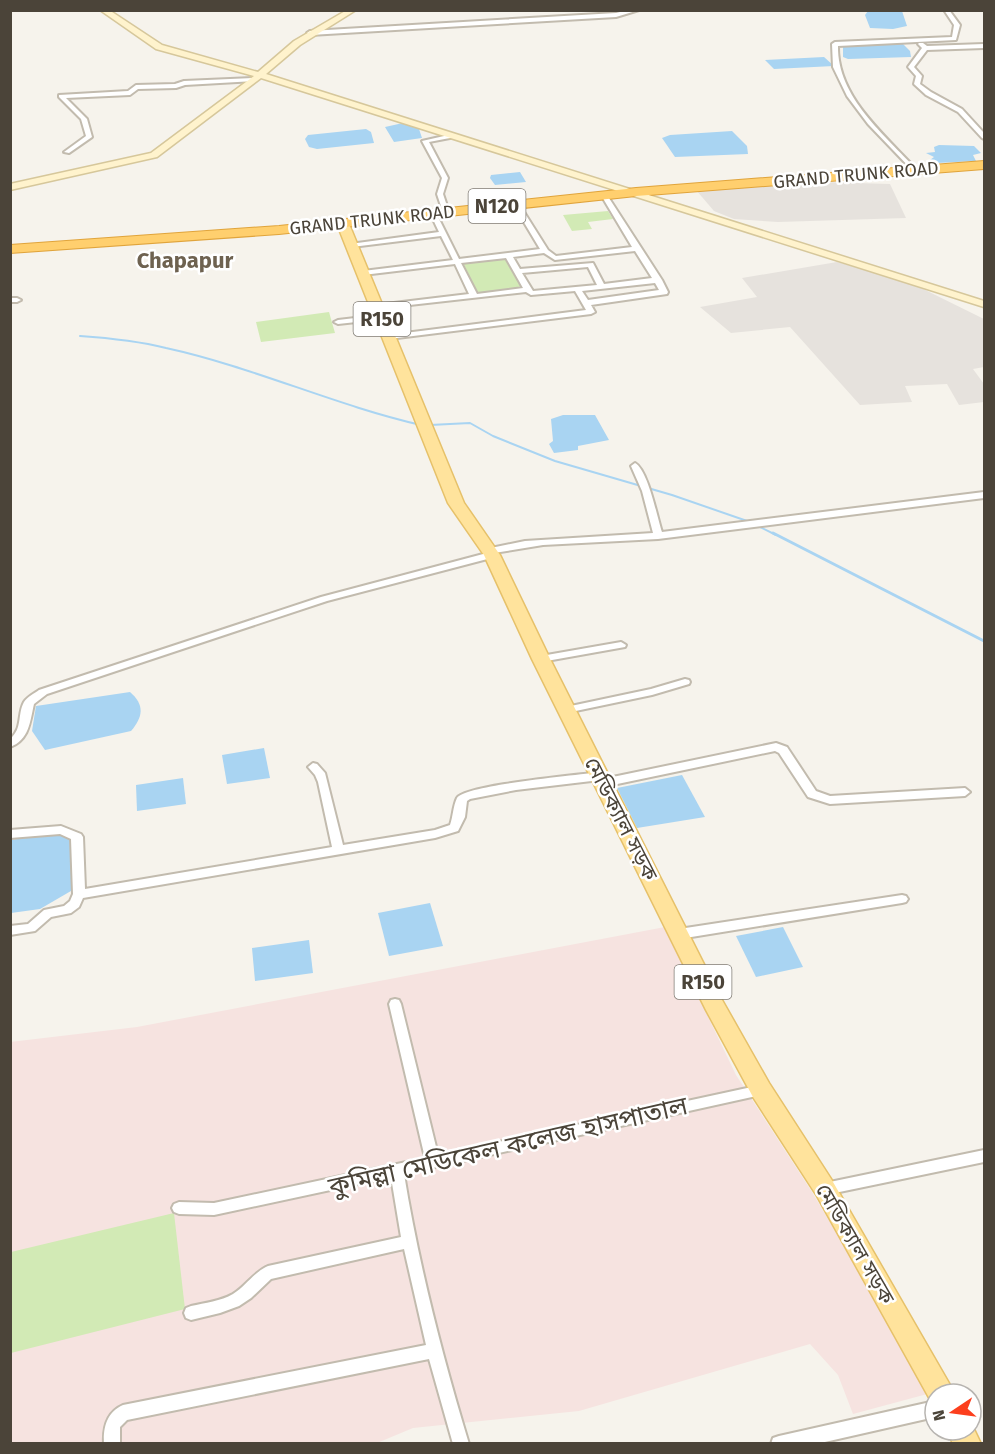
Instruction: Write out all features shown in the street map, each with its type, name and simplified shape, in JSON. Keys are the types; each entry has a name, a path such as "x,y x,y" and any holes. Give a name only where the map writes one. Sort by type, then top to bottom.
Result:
{"highway":[{"name":"GRAND TRUNK ROAD","path":"10,249 343,224 636,192 984,165"}],"main road":[{"path":"103,10 159,47 636,192 984,304"},
{"path":"10,187 154,154 310,33 353,10"},
{"name":"মেডিক্যাল সড়ক","path":"343,224 456,503 491,553 541,659 761,1090 825,1190 934,1382"}],"street":[{"path":"310,33 616,15 637,10"},
{"path":"915,171 871,123 849,92 836,66 835,44 956,37 957,25 946,10"},
{"path":"918,40 925,48"},
{"path":"925,48 984,46"},
{"path":"925,48 911,67 919,76 917,84 925,94 951,104 974,123 984,137"},
{"path":"67,152 89,137 89,129 85,117 61,96 130,93 136,87 176,86 184,82 256,77"},
{"path":"453,136 425,141 444,177 439,212 443,234 474,296"},
{"path":"586,303 662,293 665,290 604,195"},
{"path":"516,204 545,251 555,258 638,248"},
{"path":"352,245 443,234"},
{"path":"363,273 545,251"},
{"path":"508,256 531,293 658,280"},
{"path":"518,271 590,265 601,286"},
{"path":"389,337 591,312 577,289"},
{"path":"338,322 379,312 474,296 528,290"},
{"path":"635,466 646,492 658,536"},
{"path":"10,744 17,741 23,732 28,703 38,695 324,599 514,545 658,536 984,495"},
{"path":"541,659 621,645"},
{"path":"567,710 652,692 685,682"},
{"path":"79,894 393,843 454,828 459,817 462,799 474,794 602,780 776,747 783,750 812,794 830,800 965,792"},
{"path":"313,767 316,768 323,782 339,851"},
{"path":"10,834 61,830 77,837 79,894 75,904 66,910 48,913 31,928 10,931"},
{"path":"680,934 902,899"},
{"path":"395,1004 433,1163"},
{"name":"কুমিল্লা মেডিকেল কলেজ হাসপাতাল","path":"179,1208 214,1209 254,1201 397,1172 761,1090"},
{"path":"825,1190 984,1156"},
{"path":"397,1172 408,1242 433,1351 461,1443"},
{"path":"191,1313 227,1304 245,1294 254,1282 267,1273 408,1242"},
{"path":"112,1443 111,1427 115,1419 123,1413 433,1351"},
{"path":"779,1443 923,1412"}],"shaded area":[{"path":"821,182 890,184 906,218 778,222 734,219 714,211 696,190"},
{"path":"837,262 909,282 984,319 984,367 973,369 984,384 984,402 959,405 947,384 905,386 912,402 860,405 790,327 731,333 700,307 757,297 742,278"},
{"path":"665,927 736,1075 812,1192 924,1382 923,1395 853,1414 838,1375 810,1344 579,1411 413,1428 377,1443 11,1443 10,1042 137,1027"}],"green space":[{"path":"608,211 613,219 588,222 592,229 572,231 563,215"},
{"path":"505,259 522,289 478,294 463,263"},
{"path":"329,312 335,333 261,342 256,322"},
{"path":"174,1213 185,1309 11,1353 11,1252"}],"water":[{"path":"868,11 902,11 907,26 893,29 870,28 865,15"},
{"path":"902,43 910,51 911,57 848,59 843,57 843,44"},
{"path":"824,57 834,66 774,69 765,60"},
{"path":"403,123 419,129 422,138 394,142 385,127"},
{"path":"366,129 371,132 374,143 317,149 309,147 305,139 308,135"},
{"path":"732,131 747,146 748,154 675,157 662,138 670,135"},
{"path":"939,145 974,146 981,153 973,155 976,161 936,163 930,160 934,157 926,153 935,152 934,147"},
{"path":"520,172 526,182 495,185 490,178 491,175"},
{"path":"563,415 595,415 609,440 578,446 578,450 554,453 549,444 553,441 551,419"},
{"path":"130,692 138,702 141,711 131,731 45,750 32,731 36,706"},
{"path":"264,748 270,778 227,784 222,755"},
{"path":"682,775 705,817 637,828 617,788"},
{"path":"183,778 186,804 137,811 136,785"},
{"path":"77,832 83,884 40,909 11,913 10,840"},
{"path":"430,903 443,946 389,956 378,913"},
{"path":"783,927 803,967 756,977 736,936"},
{"path":"309,940 313,973 255,981 252,948"}],"waterway":[{"path":"80,336 145,343 198,356 389,417 421,425"},
{"path":"430,425 470,423 493,436 555,461 672,495 750,522"},
{"path":"756,525 776,535"},
{"path":"773,533 984,641"}],"district":[{"name":"Chapapur","path":"185,260"}]}
